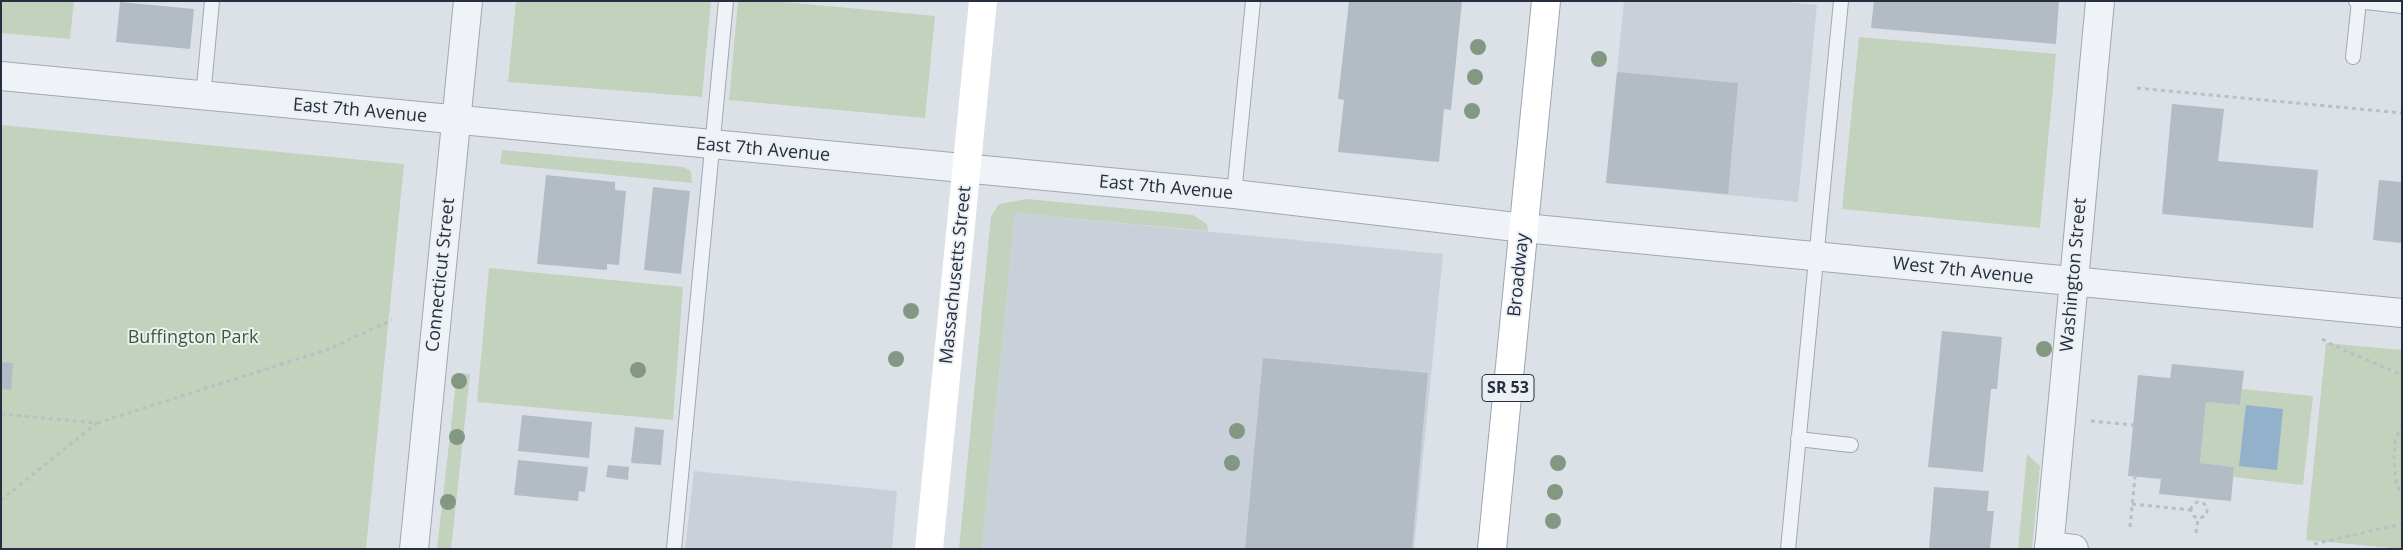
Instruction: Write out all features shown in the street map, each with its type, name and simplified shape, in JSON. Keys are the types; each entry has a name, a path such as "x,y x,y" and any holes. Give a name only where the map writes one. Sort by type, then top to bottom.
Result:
{"street":[{"name":"Connecticut Street","path":"414,549 468,1"},
{"name":"Massachusetts Street","path":"929,549 983,1"},
{"name":"Broadway","path":"1492,549 1546,1"},
{"name":"Washington Street","path":"2058,548 2061,418 2100,1"},
{"name":"East 7th Avenue","path":"1,76 1234,194 1524,228"},
{"name":"West 7th Avenue","path":"1524,228 2402,314"}],"lane":[{"path":"203,96 212,1"},
{"path":"674,549 726,1"},
{"path":"1234,194 1253,1"},
{"path":"1788,549 1841,1"},
{"path":"2353,57 2358,1 2402,6"},
{"path":"1798,440 1851,445"}],"path":[{"path":"2137,88 2402,113"},
{"path":"1,500 97,423 329,349 392,320"},
{"path":"2322,339 2333,346 2402,375"},
{"path":"1,414 97,423"},
{"path":"2061,418 2133,425"},
{"path":"2402,425 2395,441 2394,456 2396,484 2402,494"},
{"path":"2130,527 2135,477"},
{"path":"2191,510 2195,503 2200,502 2205,505 2206,515 2198,518"},
{"path":"2132,504 2191,510"},
{"path":"2191,510 2194,516 2198,518"},
{"path":"2196,533 2198,518"},
{"path":"2314,544 2402,524"}],"shaded area":[{"path":"1624,1 1780,1 1817,5 1798,202 1606,183"},
{"path":"1015,213 1443,254 1414,549 982,549"},
{"path":"694,471 897,491 892,549 685,549"}],"green space":[{"path":"1,1 74,1 70,39 1,33"},
{"path":"516,1 711,1 702,97 508,82"},
{"path":"738,1 773,1 935,16 925,118 729,100"},
{"path":"1859,37 2056,54 2040,228 1842,209"},
{"name":"Buffington Park","path":"1,125 404,164 366,549 1,549"},
{"path":"502,150 683,167 691,171 692,183 500,164"},
{"path":"1027,199 1193,215 1207,224 1208,231 1015,213 982,549 959,549 991,216 999,204"},
{"path":"489,268 683,287 673,420 477,402"},
{"path":"2326,343 2402,350 2402,549 2306,540"},
{"path":"457,373 470,374 451,549 437,549"},
{"path":"2242,389 2313,396 2303,485 2233,477 2234,467 2200,463 2206,402 2240,405"},
{"path":"2027,454 2040,466 2032,549 2018,549"}],"water":[{"path":"2246,405 2283,409 2277,470 2239,466"}],"building":[{"path":"1349,1 1462,1 1451,110 1444,109 1439,162 1338,152 1344,100 1338,99"},
{"path":"1874,1 2059,1 2056,44 1871,28"},
{"path":"120,2 194,9 190,49 116,42"},
{"path":"1617,72 1738,83 1728,194 1606,183"},
{"path":"2172,104 2224,109 2218,161 2318,170 2313,228 2162,214"},
{"path":"546,175 615,182 615,190 626,191 619,265 607,264 607,270 537,264"},
{"path":"2379,180 2402,182 2402,243 2373,240"},
{"path":"653,187 690,191 681,274 644,270"},
{"path":"1942,331 2002,337 1997,389 1991,389 1983,472 1928,467"},
{"path":"1263,358 1428,373 1412,549 1245,549"},
{"path":"1,362 13,363 11,390 1,389"},
{"path":"2172,364 2244,371 2240,405 2206,402 2200,463 2234,467 2231,501 2159,494 2161,479 2128,476 2138,375 2170,378"},
{"path":"522,415 592,422 589,458 518,451"},
{"path":"635,427 664,430 661,465 631,463"},
{"path":"518,460 588,467 585,492 579,491 578,501 514,495"},
{"path":"608,465 629,467 628,480 606,477"},
{"path":"1934,487 1989,491 1987,511 1994,511 1990,549 1929,549"}]}
